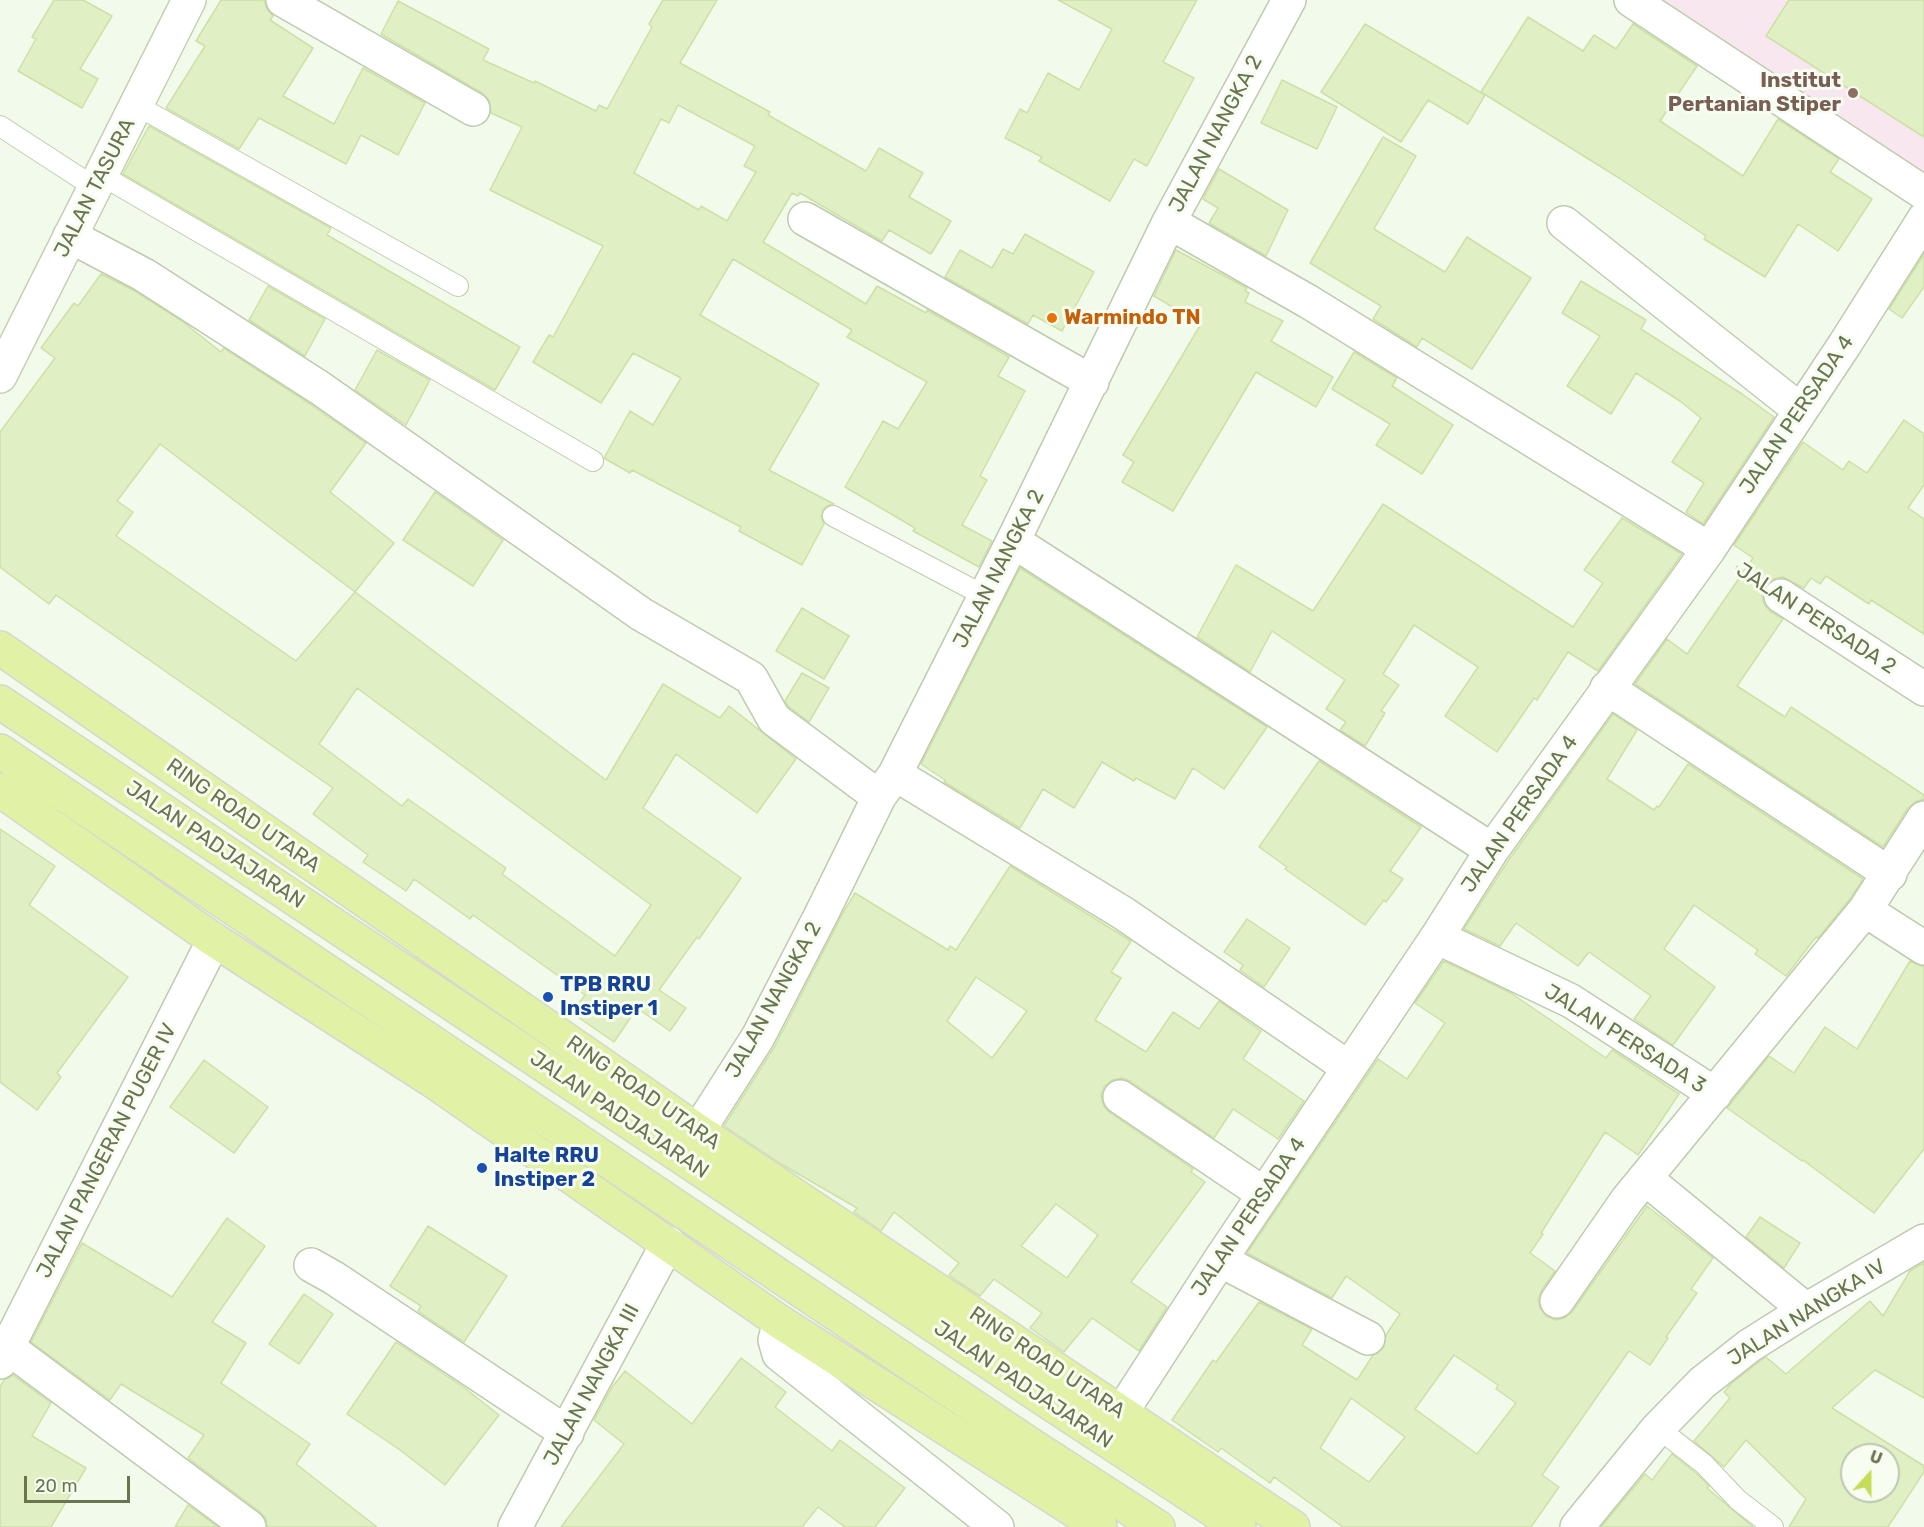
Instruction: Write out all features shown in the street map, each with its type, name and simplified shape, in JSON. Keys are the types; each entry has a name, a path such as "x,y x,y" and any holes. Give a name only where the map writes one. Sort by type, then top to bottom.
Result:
{"highway":[{"name":"RING ROAD UTARA","path":"0,648 698,1131 1293,1527"},
{"name":"JALAN PADJAJARAN","path":"0,702 1239,1527"},
{"name":"JALAN PADJAJARAN","path":"0,751 1028,1443 1158,1527"},
{"path":"0,790 214,940 433,1081 780,1322 1100,1527"},
{"path":"433,1081 453,1056"},
{"path":"1028,1443 1053,1405"},
{"path":"1099,1489 1122,1451"}],"street":[{"name":"JALAN TASURA","path":"0,376 189,0"},
{"path":"282,0 473,109"},
{"name":"JALAN NANGKA 2","path":"698,1131 758,1037 1013,541 1169,222 1288,0"},
{"path":"1631,0 1924,193"},
{"path":"805,219 1092,382"},
{"name":"JALAN PERSADA 4","path":"1121,1413 1220,1260 1437,937 1492,850 1709,549 1845,344 1924,219"},
{"path":"1169,222 1309,302 1709,549"},
{"path":"1564,223 1800,410"},
{"path":"70,236 144,275 320,388 641,614 751,678 774,719 887,785 1124,913 1348,1068"},
{"path":"1013,541 1492,850"},
{"name":"JALAN PERSADA 2","path":"1781,596 1924,690"},
{"path":"1607,688 1890,874"},
{"path":"1557,1300 1628,1200 1865,910 1924,818"},
{"path":"1865,910 1924,948"},
{"name":"JALAN PERSADA 3","path":"1437,937 1571,1001 1714,1094"},
{"name":"JALAN PANGERAN PUGER IV","path":"4,1355 214,940"},
{"path":"1120,1097 1264,1194"},
{"path":"1646,1179 1806,1310"},
{"name":"JALAN NANGKA III","path":"515,1527 668,1243"},
{"name":"JALAN NANGKA IV","path":"1578,1527 1658,1428 1702,1383 1749,1346 1806,1310 1919,1249"},
{"path":"1220,1260 1368,1338"},
{"path":"311,1265 567,1433"},
{"path":"780,1322 775,1340 779,1354 997,1527"},
{"path":"4,1355 249,1527"}],"lane":[{"path":"136,105 458,286"},
{"path":"0,126 593,461"},
{"path":"833,516 985,596"},
{"path":"1658,1428 1704,1464 1738,1500 1773,1527"}],"path":[{"name":"JALAN PERSADA 2","path":"1709,549 1781,596"}],"shaded area":[{"name":"Institut Pertanian Stiper","path":"1639,0 1924,0 1924,186"}],"building":[{"path":"54,0 83,0 112,16 80,69 98,79 82,108 18,71 36,39 32,37"},
{"path":"221,0 264,0 273,16 270,20 313,48 283,96 334,124 363,68 425,103 398,155 361,135 346,164 259,118 239,149 166,108 205,46 196,41"},
{"path":"663,0 717,0 680,63 770,112 768,115 866,171 879,148 923,173 909,197 951,221 931,254 889,230 882,241 800,193 798,196 792,193 763,242 866,304 877,286 926,313 927,310 1009,357 998,376 1025,391 980,476 987,480 962,525 992,541 979,567 913,531 915,528 845,487 883,421 898,429 927,382 847,337 852,330 733,259 700,315 819,384 769,470 834,504 823,510 821,517 824,524 802,565 739,531 741,527 632,470 630,473 604,458 630,411 653,425 681,378 633,353 601,403 533,362 549,335 553,337 603,246 490,190 522,127 491,113 489,100 482,93 381,34 398,1 489,49 483,60 534,83 535,81 596,111 599,105 607,109 652,27 649,24","holes":["678,105 755,146 744,166 756,172 727,221 701,206 699,210 634,173 661,119 669,123"]},
{"path":"1058,0 1197,0 1163,62 1194,78 1147,166 1134,159 1110,201 1039,161 1042,157 1005,138 1020,109 1027,113 1048,73 1079,90 1112,29"},
{"path":"1789,0 1924,0 1924,137 1766,36"},
{"path":"1528,17 1583,51 1594,35 1616,49 1633,24 1697,66 1660,121 1743,176 1778,119 1839,159 1830,172 1872,199 1838,251 1798,224 1765,277 1704,239 1706,236 1619,178 1481,92"},
{"path":"1365,24 1485,95 1468,124 1428,100 1401,142 1321,92"},
{"path":"1282,80 1337,107 1317,149 1261,123"},
{"path":"149,126 331,228 327,235 520,347 495,390 123,174"},
{"path":"1383,137 1416,156 1374,229 1445,272 1467,237 1531,278 1472,369 1422,338 1417,347 1373,319 1381,306 1310,263"},
{"path":"1219,169 1288,210 1266,256 1209,223 1218,208 1203,199"},
{"path":"1025,234 1094,272 1062,331 1033,315 1028,324 945,277 960,250 992,268 1003,249 1013,254"},
{"path":"1176,250 1247,288 1245,291 1249,293 1245,302 1283,321 1271,341 1333,377 1316,407 1256,372 1173,511 1122,482 1134,462 1123,455 1201,324 1154,296"},
{"path":"1924,254 1924,287 1902,318 1889,309"},
{"path":"101,274 135,291 182,321 221,352 224,348 366,443 330,492 394,543 355,592 606,780 663,684 720,718 729,706 796,759 757,813 676,754 643,808 741,878 699,939 697,937 659,990 686,1008 670,1031 637,1008 614,1042 572,1013 585,995 473,915 470,919 414,879 406,891 363,862 368,855 313,814 333,788 56,595 49,604 0,567 0,432 55,358 41,348 74,303 78,306","holes":["160,444 355,592 296,661 116,536 133,512 117,501","357,688 651,905 615,956 502,874 506,868 408,799 402,806 319,744"]},
{"path":"1581,281 1646,320 1641,329 1774,417 1703,524 1686,512 1704,483 1672,462 1701,418 1680,401 1636,373 1611,414 1567,386 1600,336 1562,313"},
{"path":"268,286 325,319 305,356 249,320"},
{"path":"377,350 430,380 406,425 355,390"},
{"path":"1354,352 1397,378 1392,386 1453,425 1422,474 1376,445 1390,424 1332,389"},
{"path":"1904,420 1924,434 1924,485 1908,508 1924,519 1924,634 1871,600 1869,604 1826,576 1820,584 1811,578 1804,588 1783,577 1773,579 1765,586 1762,594 1764,604 1783,619 1737,686 1785,717 1791,707 1924,795 1924,799 1908,808 1883,847 1635,684 1667,639 1687,654 1753,558 1734,545 1803,442 1843,470 1849,461 1867,473"},
{"path":"435,492 503,540 473,586 403,540"},
{"path":"1383,504 1573,627 1603,583 1584,570 1622,518 1682,554 1598,671 1568,652 1537,700 1534,698 1497,752 1445,716 1478,667 1414,625 1383,674 1399,685 1381,711 1385,713 1365,746 1340,730 1346,722 1326,709 1345,680 1272,631 1250,672 1197,637 1236,565 1313,611"},
{"path":"1020,568 1267,727 1224,789 1193,768 1175,799 1136,778 1134,781 1102,762 1074,808 1043,789 1020,828 944,782 945,780 921,764"},
{"path":"802,608 849,636 824,679 776,651"},
{"path":"802,673 829,688 809,722 785,701"},
{"path":"1613,714 1637,730 1607,779 1654,810 1657,806 1659,807 1688,764 1863,879 1850,899 1818,938 1816,937 1786,976 1755,954 1758,950 1694,905 1664,949 1715,987 1673,1045 1634,1019 1651,996 1589,952 1578,966 1516,923 1500,946 1464,929 1508,861"},
{"path":"1319,761 1421,827 1390,871 1403,879 1365,925 1285,869 1287,867 1259,847"},
{"path":"0,829 55,866 29,905 128,977 57,1073 61,1077 37,1110 0,1082"},
{"path":"1010,866 1131,941 1111,972 1121,978 1095,1020 1146,1052 1173,1012 1199,1029 1219,1001 1261,1031 1243,1059 1304,1101 1278,1139 1233,1109 1214,1138 1130,1081 1122,1078 1112,1080 1104,1087 1101,1095 1103,1105 1109,1112 1193,1169 1191,1172 1205,1182 1131,1282 1167,1307 1139,1351 1092,1318 1064,1352 1030,1328 1042,1313 994,1279 980,1296 957,1281 949,1275 959,1263 894,1212 881,1231 854,1212 857,1208 781,1164 724,1126 775,1046 855,893 948,950 950,946 956,950","holes":["976,977 1027,1011 992,1058 947,1021","1056,1204 1098,1235 1067,1278 1021,1246"]},
{"path":"1247,919 1290,948 1264,987 1240,970 1243,965 1224,952"},
{"path":"1444,961 1511,993 1606,1058 1612,1050 1679,1094 1638,1155 1605,1132 1530,1253 1555,1271 1538,1299 1540,1308 1546,1316 1556,1320 1572,1312 1647,1206 1713,1258 1691,1289 1697,1293 1666,1337 1668,1338 1650,1365 1629,1351 1542,1475 1559,1487 1531,1527 1343,1527 1274,1477 1270,1483 1221,1448 1218,1452 1172,1420 1213,1360 1216,1362 1259,1302 1312,1329 1302,1345 1357,1380 1373,1355 1384,1347 1386,1335 1400,1314 1346,1276 1332,1298 1247,1253 1378,1059 1407,1079 1445,1023 1415,1003","holes":["1454,1355 1498,1385 1496,1389 1516,1403 1477,1454 1415,1409","1351,1398 1405,1437 1369,1482 1320,1448"]},
{"path":"1910,961 1924,967 1924,1149 1874,1213 1803,1160 1727,1108 1769,1056 1794,1073 1825,1027 1857,1049"},
{"path":"204,1060 268,1107 234,1153 170,1107"},
{"path":"1760,1217 1800,1243 1784,1268 1746,1237"},
{"path":"227,1218 265,1246 212,1322 246,1343 221,1383 310,1444 296,1464 377,1527 267,1527 266,1519 260,1512 188,1458 204,1435 121,1384 110,1400 31,1342 82,1243 172,1297"},
{"path":"428,1226 507,1276 464,1342 418,1311 421,1306 390,1286"},
{"path":"1924,1263 1924,1398 1875,1370 1832,1408 1888,1443 1840,1443 1840,1503 1900,1503 1900,1451 1924,1466 1924,1472 1888,1527 1789,1527 1806,1499 1746,1440 1724,1467 1694,1441 1730,1398 1724,1392 1766,1357 1786,1374 1870,1301 1883,1316 1910,1271"},
{"path":"304,1294 333,1314 299,1364 269,1344"},
{"path":"396,1342 462,1386 499,1415 445,1485 400,1450 347,1414"},
{"path":"741,1358 786,1392 775,1407 832,1451 840,1440 905,1488 875,1527 845,1527 818,1507 802,1527 561,1527 624,1444 594,1420 612,1387 625,1371 692,1424"},
{"path":"13,1375 51,1403 32,1436 86,1468 51,1527 0,1527 0,1387 4,1380"},
{"path":"1672,1454 1696,1473 1709,1486 1707,1488 1753,1527 1601,1527 1645,1474 1652,1480"},
{"path":"188,1505 218,1527 175,1527"}],"place":[{"name":"Institut Pertanian Stiper","path":"1853,93"},
{"name":"Warmindo TN","path":"1052,318"},
{"name":"TPB RRU Instiper 1","path":"548,997"},
{"name":"Halte RRU Instiper 2","path":"482,1168"}]}
